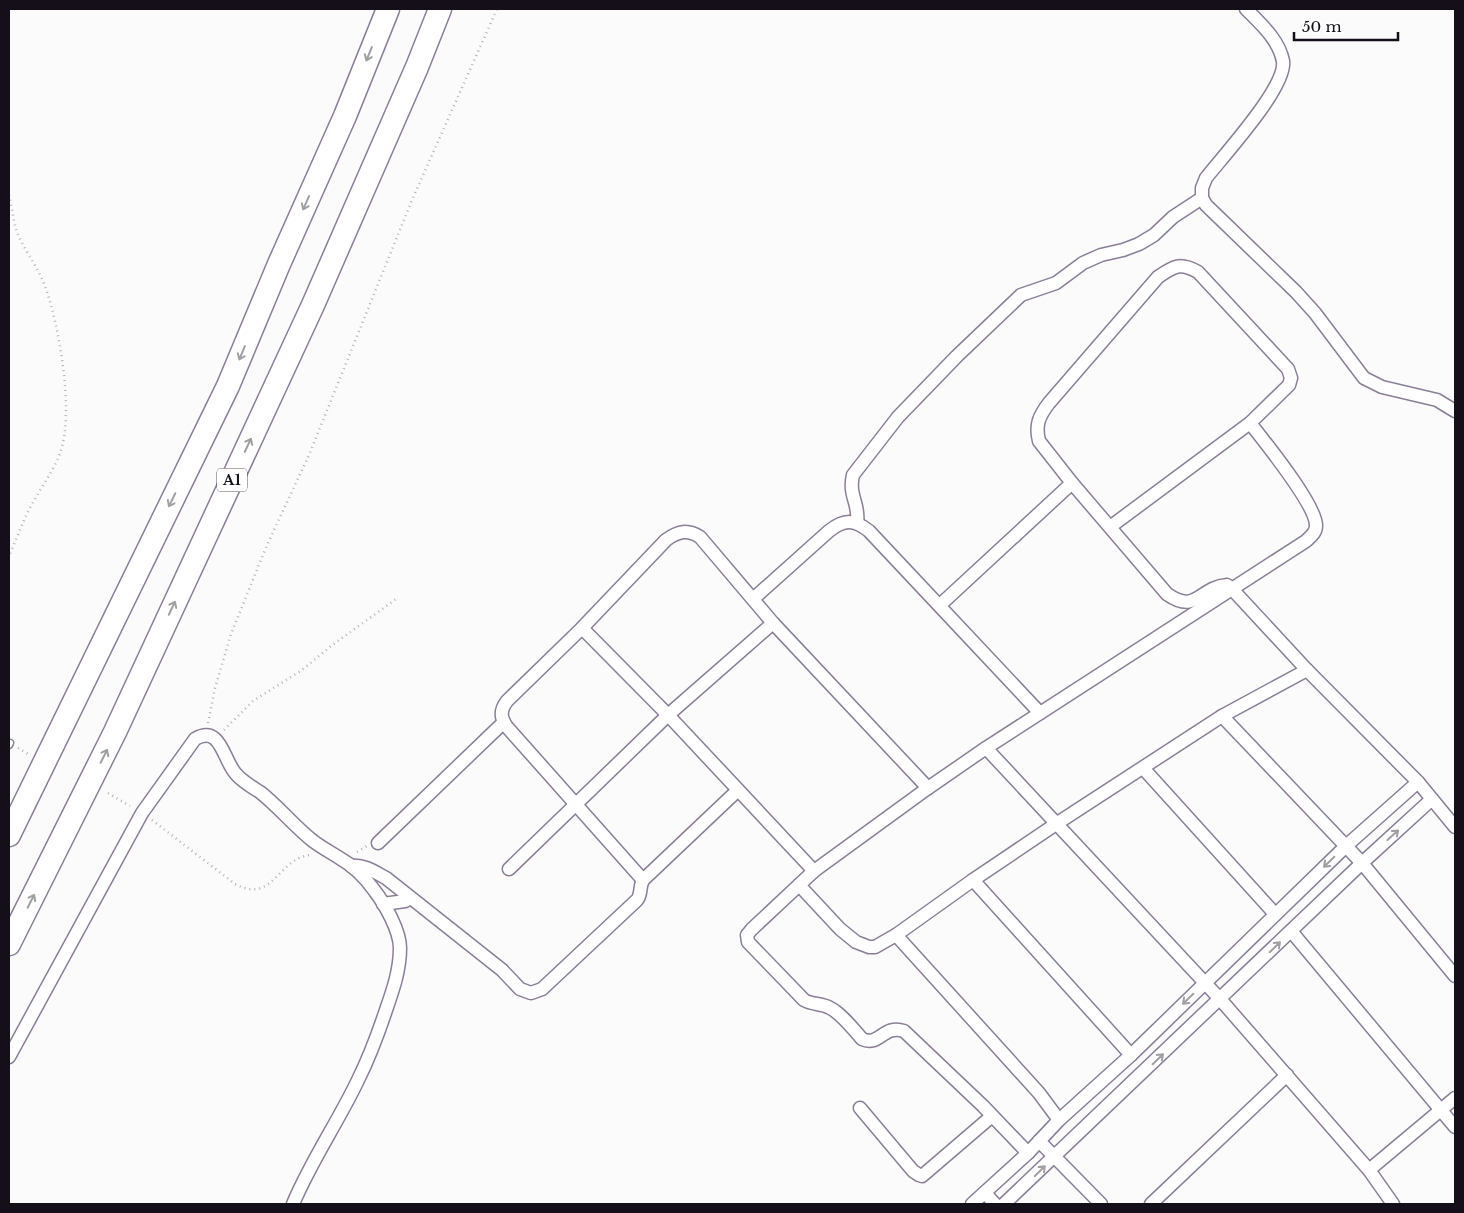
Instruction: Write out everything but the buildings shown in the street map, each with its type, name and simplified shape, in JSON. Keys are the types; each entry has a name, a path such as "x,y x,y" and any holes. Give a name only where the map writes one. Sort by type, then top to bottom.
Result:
{"highway":[{"path":"9,835 228,386 279,264 345,116 388,9"},
{"name":"A1","path":"9,944 115,732 286,364 401,104 440,9"}],"street":[{"path":"1246,9 1268,31 1278,47 1283,62 1282,72 1278,82 1258,113 1206,178 1202,188 1202,198 1215,215 1296,292 1315,313 1364,378 1382,386 1437,400 1455,411"},
{"path":"857,523 858,515 850,486 853,475 898,417 1008,307 1022,295 1056,283 1083,263 1101,255 1139,244 1154,235 1173,217 1202,198"},
{"path":"1110,527 1250,422 1289,385 1291,378 1288,369 1198,272 1187,266 1178,265 1158,277 1041,413 1037,423 1039,441 1072,483 1167,594 1184,603 1195,600 1208,591 1220,586 1227,586 1232,589 1306,670 1418,782 1455,827"},
{"path":"1028,1153 904,1031 897,1029 888,1031 875,1040 868,1042 862,1039 834,1010 828,1006 811,1004 804,1000 748,942 747,935 814,871 928,788 986,748 1306,542 1314,533 1316,525 1307,502 1250,422"},
{"path":"940,605 1072,483"},
{"path":"752,599 835,526 849,522 857,523 869,531 1040,713"},
{"path":"643,880 504,722 502,712 507,701 582,628 673,534 693,532 700,537 773,623 928,788"},
{"path":"509,869 668,715 773,623"},
{"path":"582,628 668,715 814,871"},
{"path":"799,885 840,929 856,942 869,947 875,947 896,935 1056,824 1222,716 1306,670"},
{"path":"1222,716 1362,863 1455,976"},
{"path":"378,843 504,722"},
{"path":"9,1056 142,813 191,743 195,739 210,736 236,774 277,806 313,841 351,866 374,890 398,934 400,947 396,981 383,1019 358,1080 304,1179 294,1204"},
{"path":"986,748 1220,999 1369,1170 1393,1204"},
{"path":"1142,768 1275,914"},
{"path":"972,1204 1028,1153 1059,1120 1131,1055 1346,846 1418,782"},
{"path":"351,866 357,865 377,873 502,970 520,989 531,993 542,989 637,900 643,880 738,790"},
{"path":"1004,1204 1290,931 1432,799"},
{"path":"973,880 1131,1055"},
{"path":"383,904 401,902 410,898"},
{"path":"1290,931 1455,1128"},
{"path":"896,935 1039,1093 1059,1120"},
{"path":"1151,1204 1287,1075"},
{"path":"1369,1170 1455,1098"},
{"path":"860,1108 914,1171 922,1176 992,1116"},
{"path":"1039,1142 1102,1204"},
{"path":"985,1193 995,1204"}],"path":[{"path":"210,736 215,688 229,642 266,546 309,454 412,200 497,9"},
{"path":"9,195 17,232 45,285 57,330 63,367 66,408 61,450 32,505 9,556"},
{"path":"210,736 253,701 302,670 331,646 396,599"},
{"path":"108,794 142,813 244,889 262,888 272,882 299,857 319,856"},
{"path":"340,858 378,843"}]}
